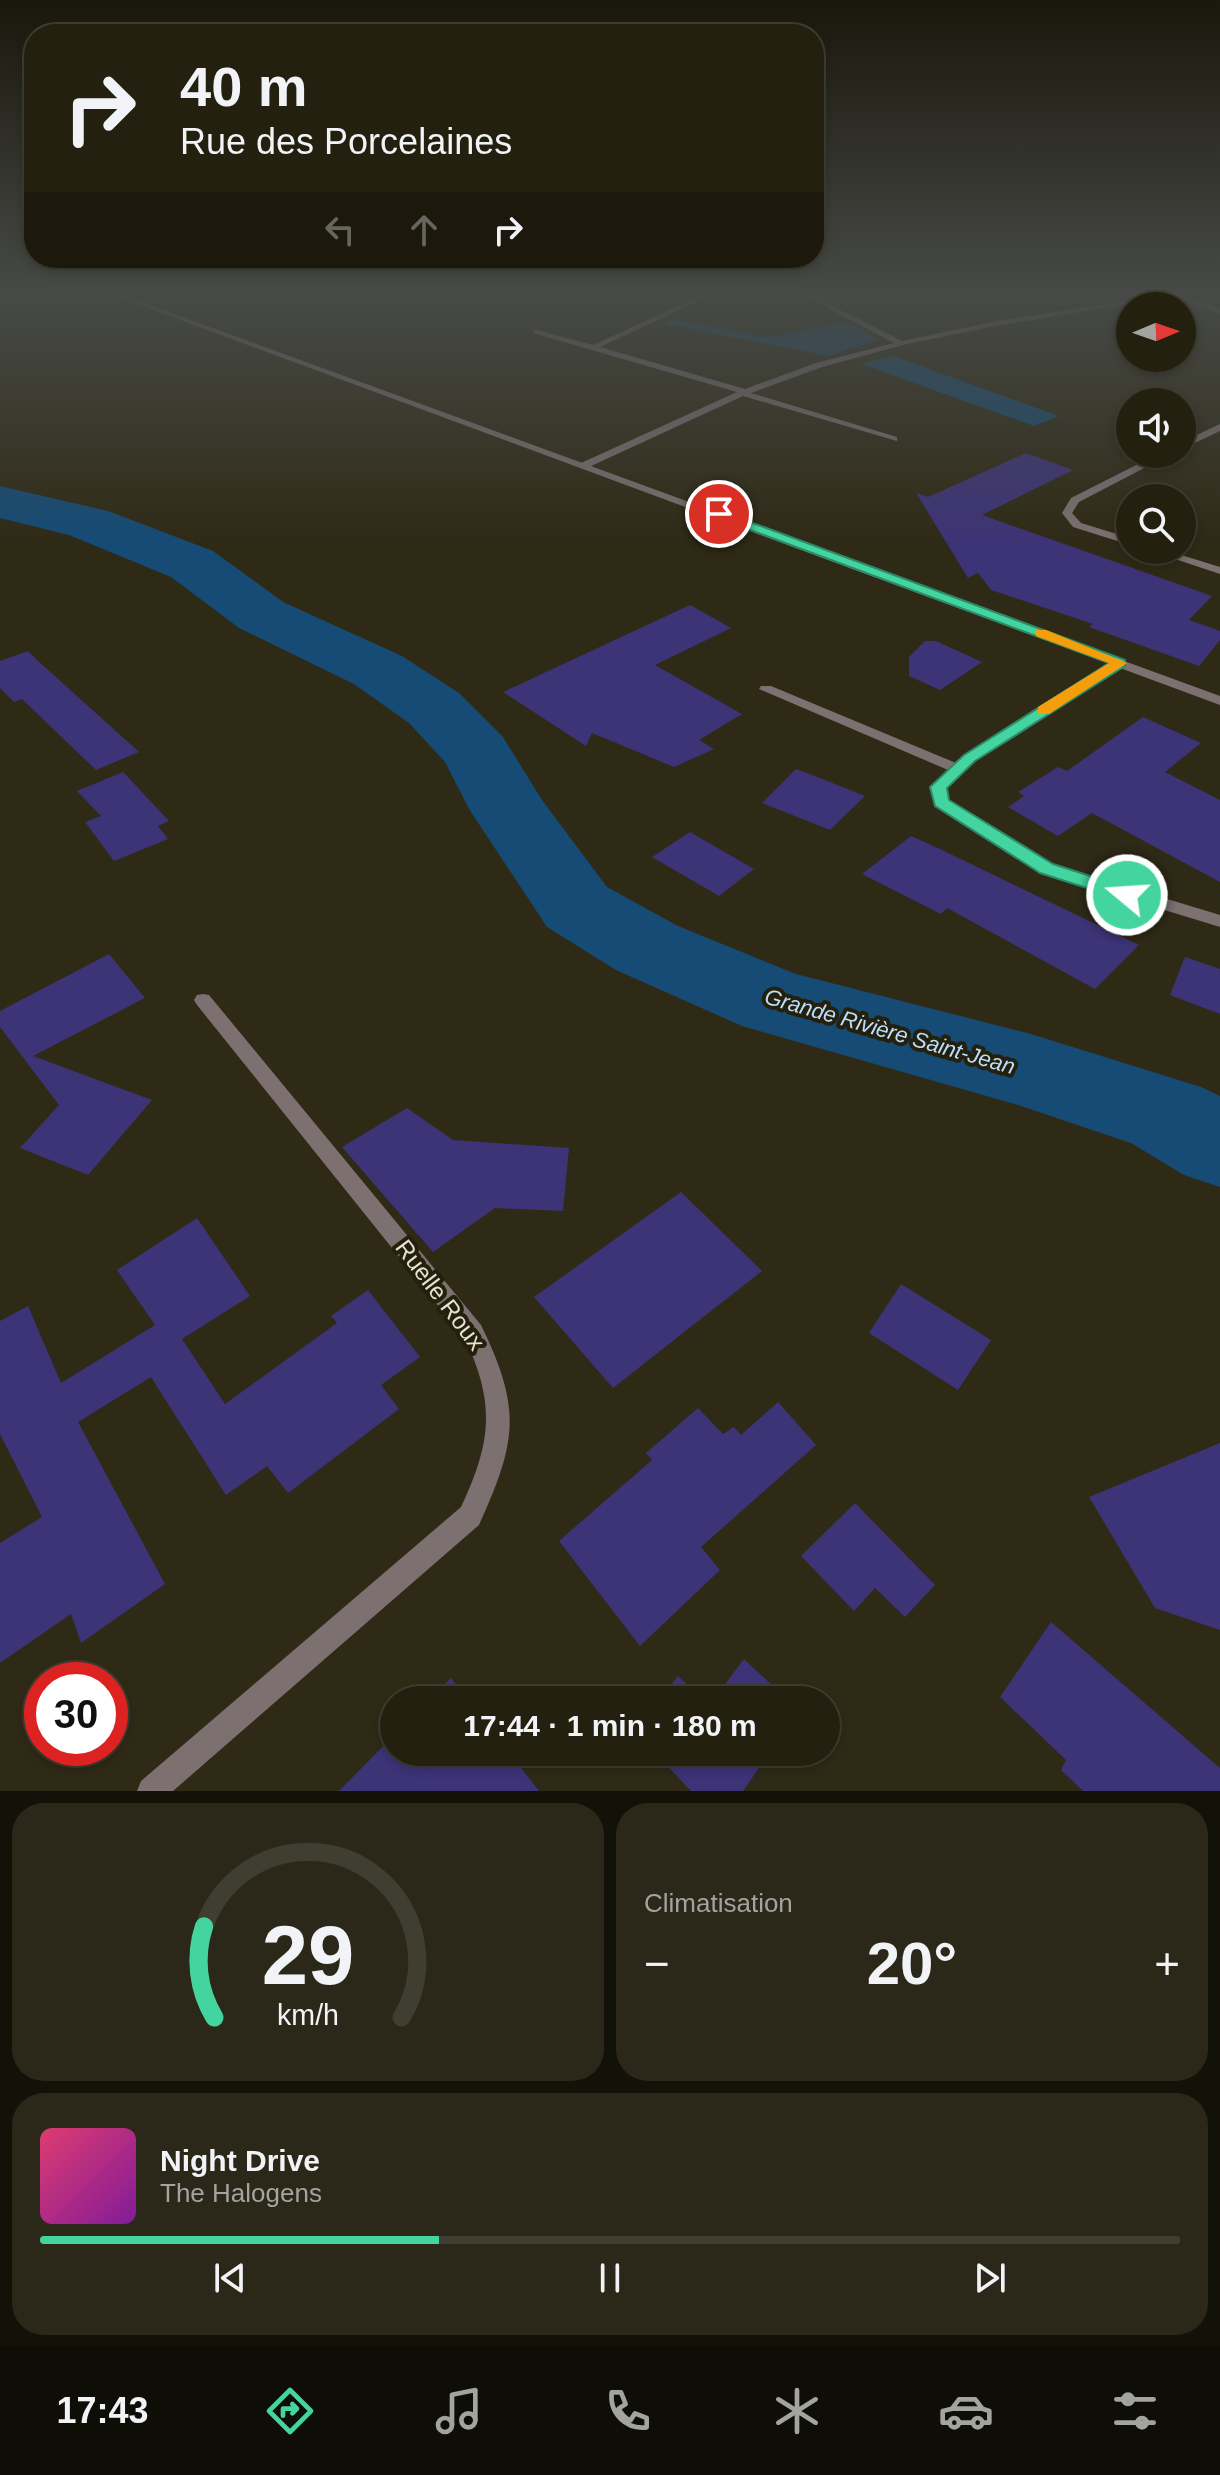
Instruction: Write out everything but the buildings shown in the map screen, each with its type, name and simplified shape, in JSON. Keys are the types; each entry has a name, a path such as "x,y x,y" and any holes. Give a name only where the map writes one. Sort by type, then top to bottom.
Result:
{"street":[{"path":"344,378 1220,701"},
{"path":"698,378 894,439"},
{"path":"585,465 745,392 785,378"},
{"path":"1196,439 1220,427"},
{"path":"1116,538 1077,525 1067,513 1075,500 1138,468"},
{"path":"1196,563 1220,571"},
{"path":"1120,663 958,769 939,787 941,803 1046,868 1220,921"},
{"path":"766,689 958,769"},
{"name":"Ruelle Roux","path":"151,1791 470,1516 495,1466 501,1415 491,1367 473,1332 203,1000"}],"water":[{"path":"899,378 953,378 1059,416 1034,426"}],"waterway":[{"name":"Grande Rivière Saint-Jean","path":"0,502 88,523 192,564 261,615 314,637 378,670 434,708 477,753 508,809 577,907 647,948 774,1002 1031,1071 1166,1115 1220,1145"}],"slow traffic":[{"path":"1041,633 1120,663 1044,711"}],"route":[{"path":"719,514 1120,663 969,758 939,787 941,803 1046,868 1127,895"}]}
